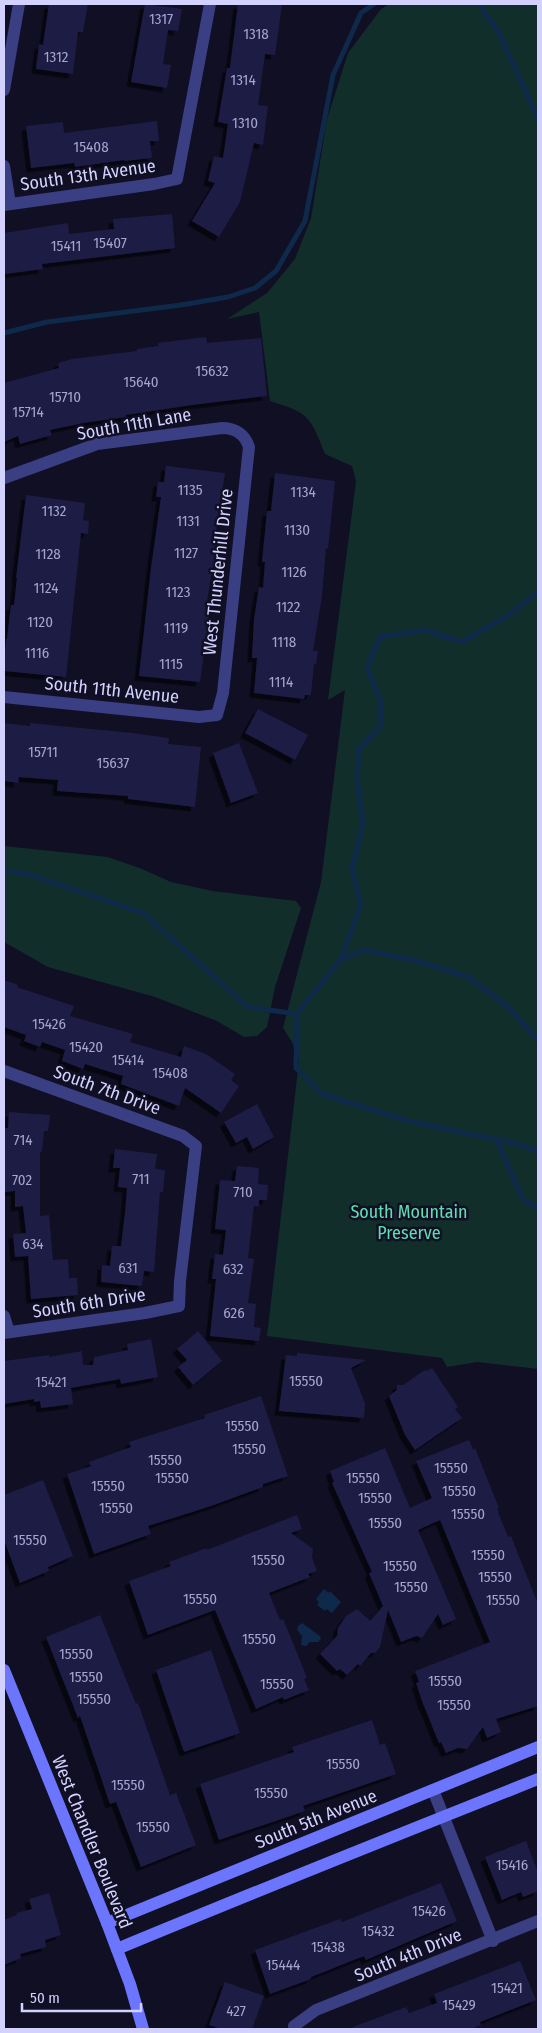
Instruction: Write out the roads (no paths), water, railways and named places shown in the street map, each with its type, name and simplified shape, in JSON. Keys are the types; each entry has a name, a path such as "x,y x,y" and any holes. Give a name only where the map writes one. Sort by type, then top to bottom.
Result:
{"street":[{"path":"4,90 9,30 19,4"},
{"name":"South 13th Avenue","path":"7,204 154,184 177,179 210,4"},
{"path":"4,166 7,204"},
{"name":"South 11th Lane","path":"4,478 96,444 222,428 230,428 242,435"},
{"name":"West Thunderhill Drive","path":"217,715 223,693 249,447 242,435"},
{"name":"South 11th Avenue","path":"4,697 200,717 217,715"},
{"name":"South 7th Drive","path":"4,1071 183,1136 196,1146 180,1281 180,1306"},
{"name":"South 6th Drive","path":"6,1333 180,1306"},
{"path":"4,1316 6,1333"},
{"name":"West Chandler Boulevard","path":"4,1670 107,1923 130,1984 143,2029"},
{"name":"South 5th Avenue","path":"107,1923 538,1747"},
{"path":"117,1949 301,1873 444,1818 538,1779"},
{"path":"433,1790 493,1941"},
{"name":"South 4th Drive","path":"295,2028 316,2010 493,1941 538,1921"}],"water":[{"path":"324,1589 329,1593 330,1591 341,1602 332,1613 327,1609 325,1611 317,1605 319,1602 316,1599"},
{"path":"302,1623 320,1636 321,1639 318,1642 310,1642 306,1646 301,1645 302,1636 297,1630 298,1626"}],"waterway":[{"path":"4,333 47,322 228,297 255,288 276,271 305,221 333,75 361,13 374,4"},
{"path":"479,4 499,33 538,119"},
{"path":"341,959 361,904 352,869 363,823 357,781 359,749 380,727 381,702 367,667 380,637 425,630 462,642 510,614 538,592"},
{"path":"4,871 25,873 143,913 248,1007 297,1014 296,1068 322,1094 408,1121 513,1143 538,1151"},
{"path":"297,1014 341,959 365,950 414,960 469,977 509,1008 538,1040"},
{"path":"496,1139 523,1199 538,1208"}],"park label":[{"name":"South Mountain Preserve","path":"409,1222"}]}
